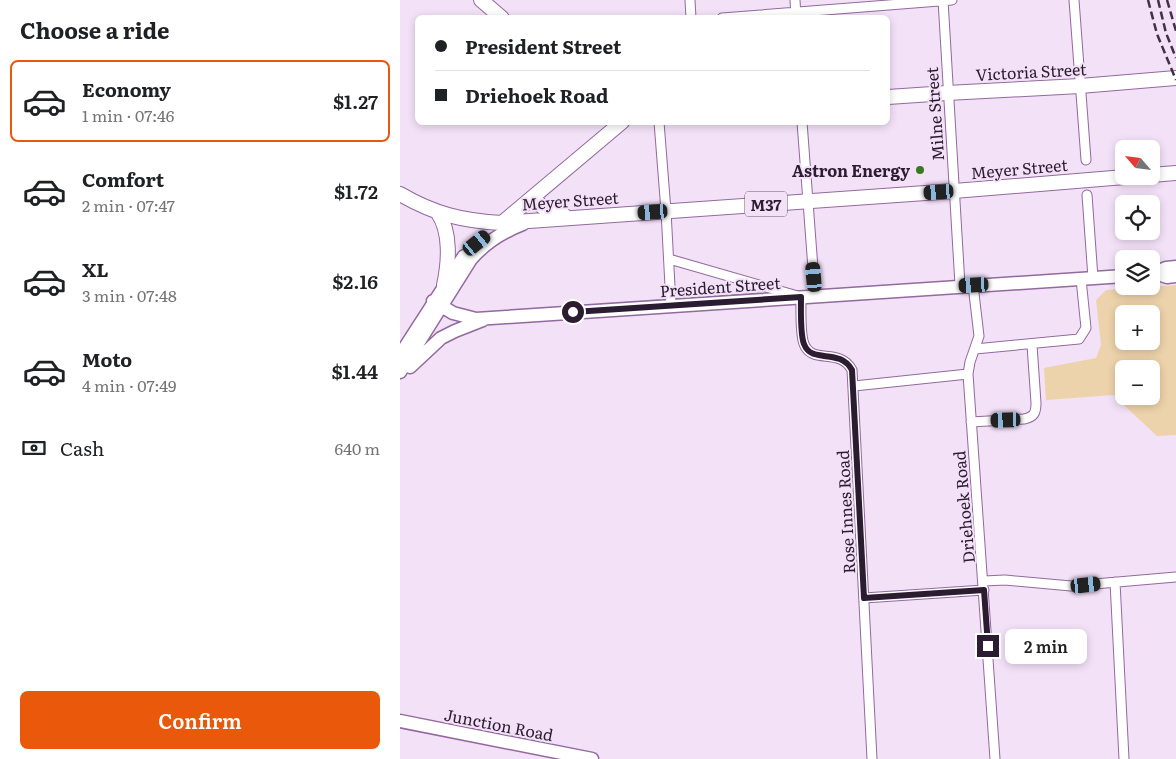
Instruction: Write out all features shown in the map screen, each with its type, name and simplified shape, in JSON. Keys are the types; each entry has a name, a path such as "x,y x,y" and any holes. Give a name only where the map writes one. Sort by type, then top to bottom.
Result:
{"main road":[{"path":"481,0 498,15"},
{"name":"Victoria Street","path":"890,98 947,92 1080,86 1176,78"},
{"path":"600,141 606,125"},
{"path":"502,223 619,125"},
{"path":"1160,174 1176,173"},
{"name":"Meyer Street","path":"400,194 438,213 475,221 502,223 1115,178"},
{"path":"533,197 547,211 580,218"},
{"path":"438,213 446,226 447,238 448,264 444,285"}],"street":[{"path":"690,0 691,15"},
{"path":"795,0 796,15 952,0"},
{"name":"Milne Street","path":"943,0 960,285"},
{"path":"1074,0 1086,160"},
{"path":"658,125 666,211 671,306"},
{"path":"802,125 815,296"},
{"path":"976,349 1076,340 1082,336 1086,328 1086,195"},
{"path":"400,355 477,253 489,241 503,232 530,221"},
{"path":"400,373 438,303 444,285 468,252 502,223"},
{"path":"669,259 801,297"},
{"path":"1160,270 1176,268"},
{"path":"1160,275 1167,277 1176,276"},
{"name":"President Street","path":"438,303 453,313 464,317 490,318 960,285 1115,276"},
{"name":"Driehoek Road","path":"974,285 979,336 968,374 995,759"},
{"name":"Rose Innes Road","path":"801,297 803,343 808,351 816,355 841,358 848,363 852,370 872,759"},
{"path":"400,373 441,338 490,318"},
{"path":"971,422 1024,419 1034,416 1036,403 1032,345"},
{"path":"854,386 968,374"},
{"path":"864,598 984,585 1005,580 1071,586 1176,577"},
{"path":"1115,582 1124,759"},
{"name":"Junction Road","path":"400,721 592,759"}],"shaded area":[{"path":"1176,285 1176,435 1157,436 1124,405 1160,405 1160,360 1115,360 1115,397 1113,395 1046,401 1044,368 1096,358 1101,345 1096,300 1106,290 1115,289 1115,295 1160,295 1160,286"}],"railway":[{"path":"1148,0 1157,34 1176,80"},
{"path":"1158,0 1166,33 1176,58"},
{"path":"1167,0 1176,31"}],"place":[{"name":"Astron Energy","path":"920,170"}],"route":[{"path":"573,312 801,297 803,343 808,351 816,355 841,358 848,363 852,370 864,598 984,590 988,646"}]}
